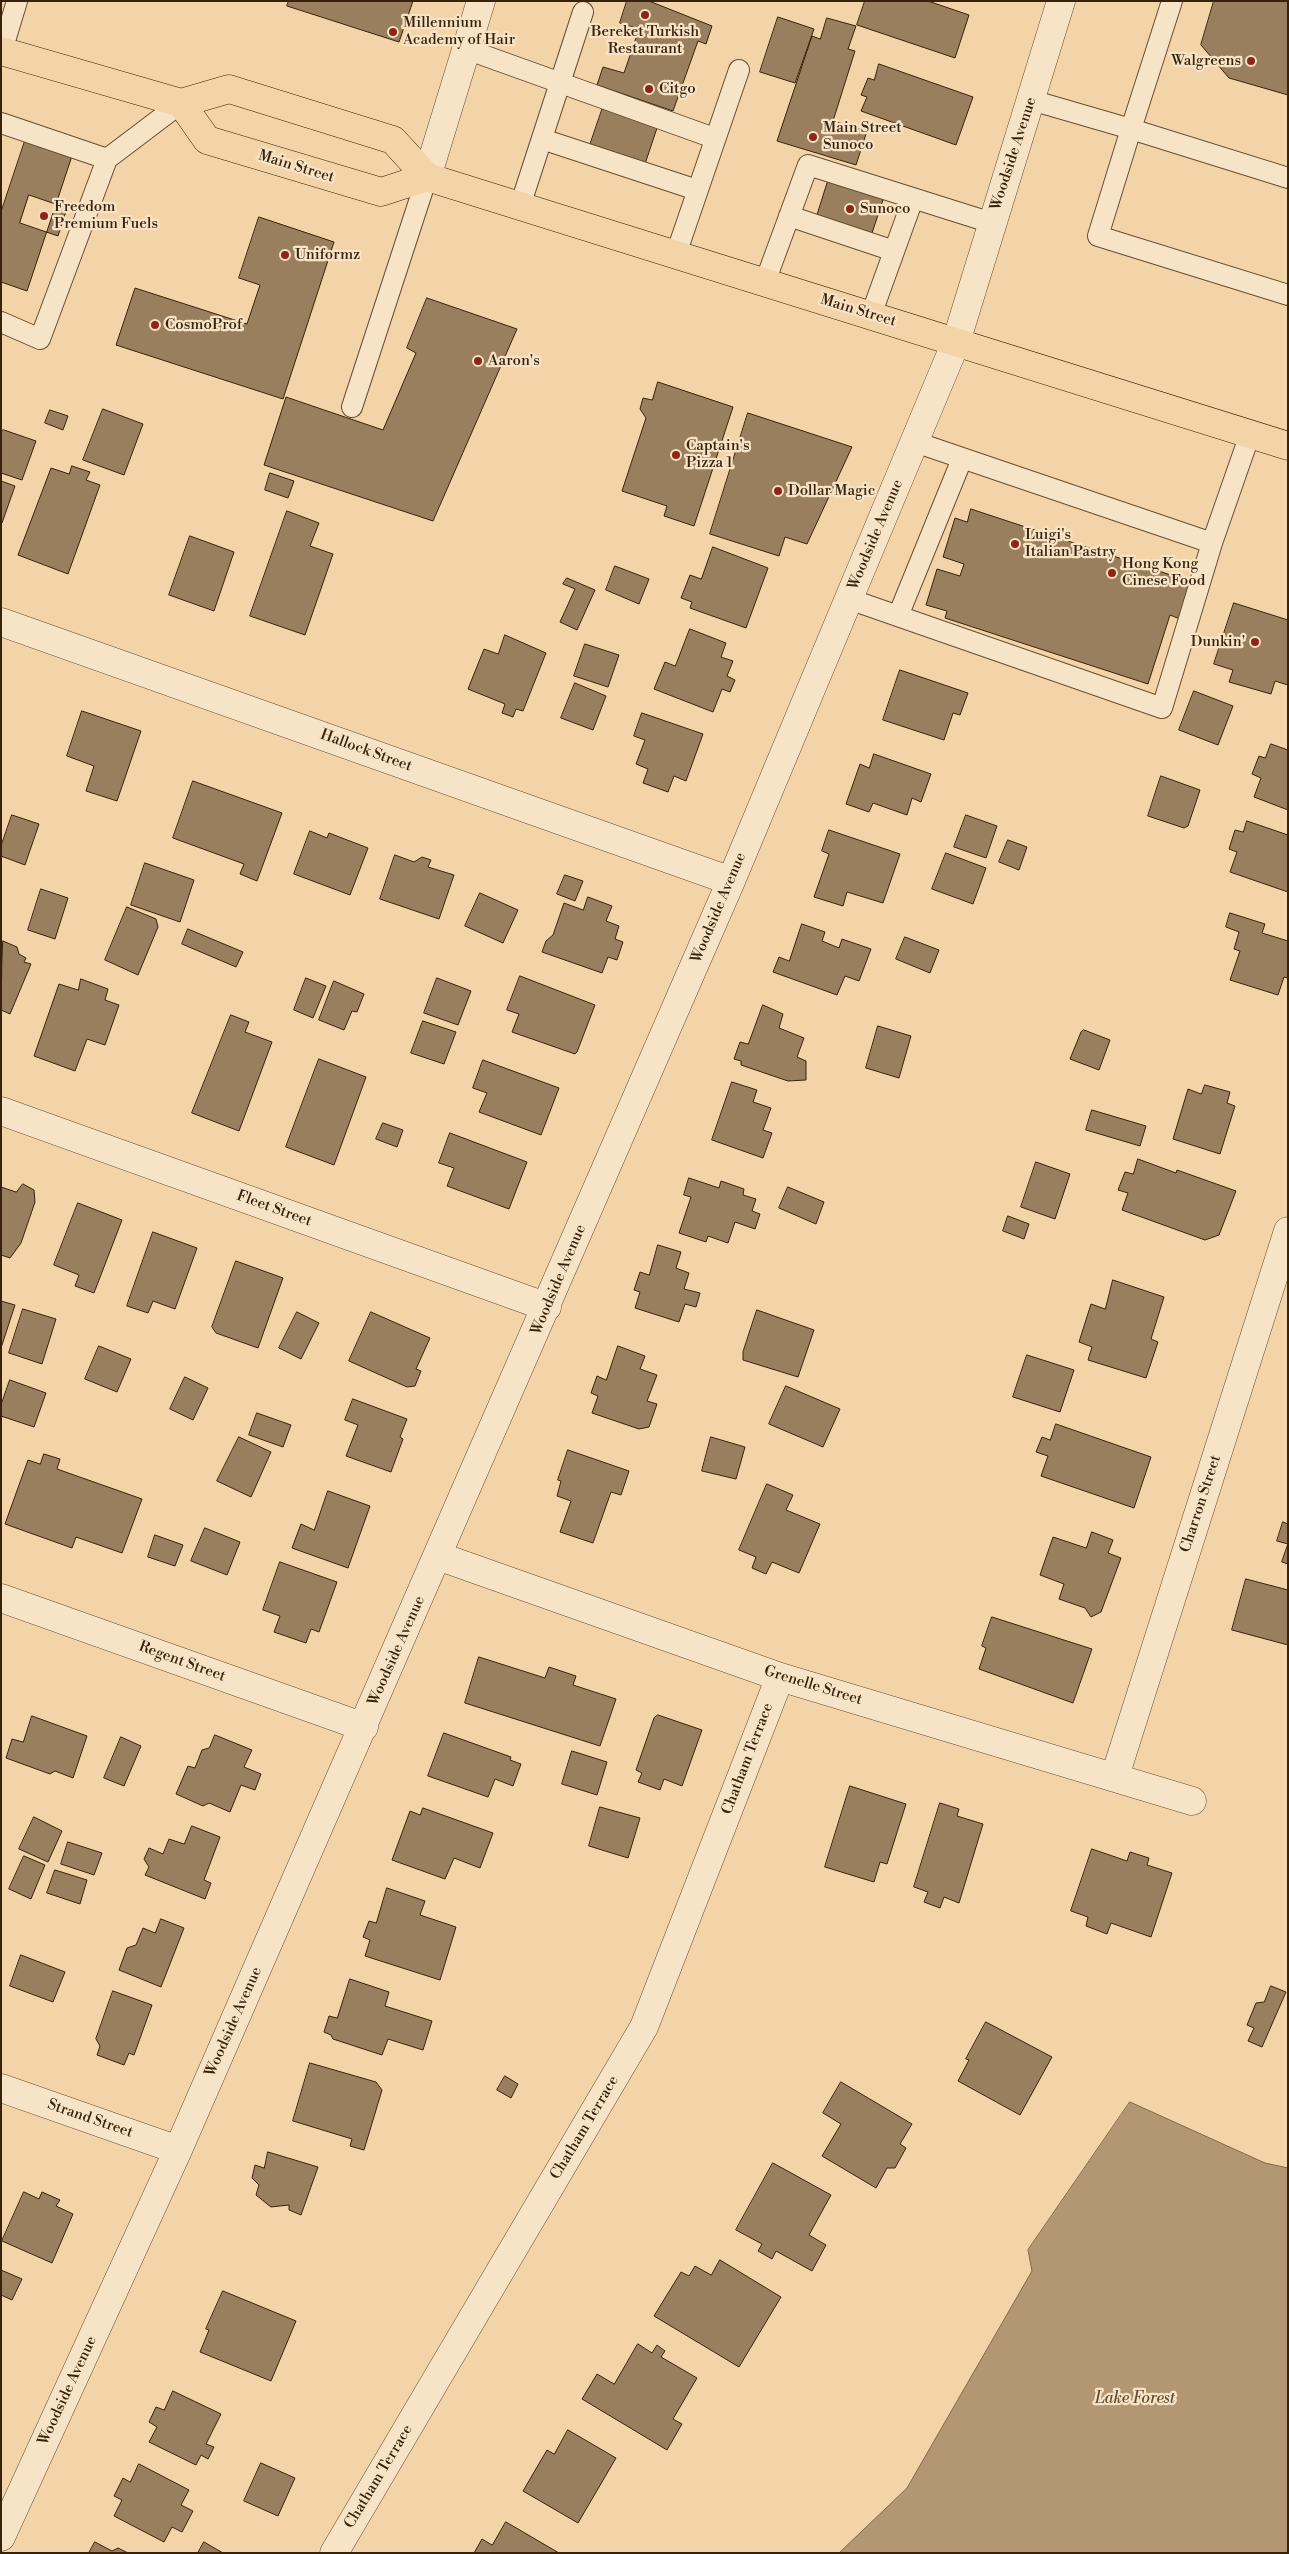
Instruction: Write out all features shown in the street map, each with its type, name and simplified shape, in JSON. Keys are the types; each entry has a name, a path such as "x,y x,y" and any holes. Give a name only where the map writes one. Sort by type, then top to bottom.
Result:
{"main road":[{"path":"2,52 181,103"},
{"name":"Main Street","path":"428,177 381,192 207,140 181,103 229,89 393,140 428,177 1288,446"}],"street":[{"path":"428,177 481,1"},
{"name":"Woodside Avenue","path":"1,2537 178,2150 547,1307 731,881 915,442 956,342 1061,1"},
{"name":"Hallock Street","path":"1,622 731,881"},
{"name":"Fleet Street","path":"1,1111 547,1307"},
{"name":"Charron Street","path":"1115,1776 1288,1231"},
{"name":"Grenelle Street","path":"438,1556 780,1677 1115,1776 1192,1801"},
{"name":"Regent Street","path":"1,1598 364,1726"},
{"name":"Chatham Terrace","path":"334,2553 644,2027 780,1677"},
{"name":"Strand Street","path":"1,2088 178,2150"}],"lane":[{"path":"2,52 17,1"},
{"path":"1172,1 1098,236 1288,295"},
{"path":"520,206 583,12"},
{"path":"466,49 559,84 714,138"},
{"path":"676,254 714,138 739,70"},
{"path":"1031,100 1288,178"},
{"path":"1,322 40,339 108,159 181,103"},
{"path":"1,123 108,159"},
{"path":"542,139 697,190"},
{"path":"765,282 808,165 992,223"},
{"path":"352,407 428,177"},
{"path":"871,315 913,199"},
{"path":"789,216 894,251"},
{"path":"849,599 1162,708 1212,543 1250,434"},
{"path":"915,442 1212,543"},
{"path":"898,616 962,459"}],"water":[{"name":"Lake Forest","path":"1130,2102 1265,2163 1288,2168 1288,2553 839,2553 907,2488 1032,2271 1028,2250"}],"building":[{"path":"289,1 413,1 399,42 287,6"},
{"path":"627,1 649,1 712,26 706,44 698,41 673,111 597,85 603,67 624,73 639,29 620,23"},
{"path":"865,1 928,1 969,15 955,58 857,25"},
{"name":"Walgreens","path":"1214,1 1288,1 1288,95 1229,78 1201,45"},
{"path":"778,17 814,29 795,83 760,72"},
{"path":"827,18 856,26 848,49 855,51 833,121 867,131 856,165 777,141 812,36 820,39"},
{"path":"879,64 973,97 956,145 861,111 867,97 861,95 868,78 874,80"},
{"name":"Citgo","path":"603,107 658,125 644,167 589,148"},
{"path":"26,138 74,150 27,291 1,282 1,212"},
{"name":"Sunoco","path":"831,179 884,197 870,239 815,221 827,183"},
{"name":"Freedom Premium Fuels","path":"29,195 67,208 58,236 20,223"},
{"path":"259,217 334,242 283,399 116,345 135,288 247,324 260,285 239,278"},
{"path":"427,298 517,329 433,521 264,465 286,397 383,430 416,353 407,348"},
{"name":"Captain's Pizza 1","path":"658,382 733,407 694,526 664,516 667,506 622,491 646,418 640,409 643,398 652,400"},
{"path":"103,409 143,424 124,475 83,460"},
{"path":"50,410 68,416 63,430 45,423"},
{"name":"Dollar Magic","path":"748,413 852,447 807,544 785,537 779,556 710,534"},
{"path":"4,430 36,441 22,480 1,473 1,431"},
{"path":"72,466 90,472 86,480 100,485 68,574 18,555 51,468 69,474"},
{"path":"270,473 294,481 288,498 265,490"},
{"path":"1,481 15,486 2,523 1,522"},
{"path":"971,509 1192,582 1180,619 1170,615 1148,684 945,618 947,611 926,605 937,569 960,576 964,564 943,557 955,518 967,522"},
{"path":"287,511 319,523 310,546 333,554 305,635 250,616"},
{"path":"190,536 234,552 214,611 169,595"},
{"path":"713,547 768,568 746,628 690,608 692,602 681,598 690,575 701,579"},
{"path":"615,566 649,579 639,604 606,590"},
{"path":"567,578 595,590 577,630 560,622 575,589 563,584"},
{"name":"Dunkin'","path":"1234,603 1288,620 1288,685 1275,681 1271,694 1229,682 1233,670 1214,664"},
{"path":"690,629 726,643 721,657 733,661 727,676 735,680 730,692 722,689 713,712 654,689 665,662 675,666"},
{"path":"505,635 546,653 523,711 516,709 513,717 502,713 505,704 468,689 484,649 498,654"},
{"path":"585,644 619,655 608,687 574,676"},
{"path":"900,670 968,693 960,715 953,713 944,740 883,720"},
{"path":"575,683 606,696 593,730 561,718"},
{"path":"1194,691 1233,706 1218,745 1179,730"},
{"path":"82,711 141,731 117,801 86,791 94,766 67,756"},
{"path":"642,713 703,734 686,781 674,776 668,792 643,783 648,769 636,764 645,740 634,736"},
{"path":"1271,744 1288,750 1288,810 1254,797 1261,778 1252,774 1259,756 1265,758"},
{"path":"874,754 931,774 921,802 912,798 907,815 873,803 869,812 846,804 860,764 869,768"},
{"path":"1161,776 1200,790 1188,826 1184,828 1148,816"},
{"path":"193,781 282,813 257,881 240,874 244,864 173,838"},
{"path":"12,815 39,824 25,865 1,856 1,846"},
{"path":"966,815 997,826 986,858 954,847"},
{"path":"1247,821 1288,835 1288,892 1230,872 1237,852 1229,849 1235,830 1243,832"},
{"path":"829,830 900,854 883,903 847,892 843,906 814,897 829,854 822,851"},
{"path":"310,831 327,838 329,833 368,848 350,895 294,874"},
{"path":"1008,840 1027,847 1019,870 999,862"},
{"path":"946,853 986,868 973,904 932,889"},
{"path":"395,855 414,862 422,857 431,860 428,867 454,875 439,919 380,899"},
{"path":"145,863 194,880 180,922 131,905"},
{"path":"565,875 583,881 575,901 557,894"},
{"path":"41,889 68,898 55,939 28,930"},
{"path":"480,893 518,910 503,943 465,926"},
{"path":"588,897 612,906 606,921 619,926 615,939 623,942 617,960 608,957 602,973 542,952 546,941 553,935 564,903 583,910"},
{"path":"127,907 156,919 158,927 138,975 105,960"},
{"path":"1230,913 1265,924 1262,933 1288,941 1288,978 1284,977 1278,995 1230,980 1240,951 1234,949 1239,932 1226,927"},
{"path":"802,924 825,932 822,941 839,948 842,939 871,949 859,981 845,976 837,995 773,972 779,957 789,961"},
{"path":"188,929 243,952 236,967 182,944"},
{"path":"905,937 939,950 930,973 896,959"},
{"path":"3,941 17,947 19,954 26,958 24,962 31,964 10,1014 1,1010"},
{"path":"520,976 595,1005 575,1054 512,1032 519,1014 507,1010"},
{"path":"306,978 326,986 313,1018 294,1010"},
{"path":"437,978 471,991 458,1025 424,1013"},
{"path":"81,979 108,989 105,1000 119,1005 105,1045 87,1039 75,1071 34,1056 59,984 78,990"},
{"path":"334,981 364,994 357,1012 352,1011 344,1030 319,1020"},
{"path":"763,1005 783,1014 779,1028 804,1038 797,1057 806,1061 806,1080 788,1081 741,1065 741,1061 734,1059 740,1042 748,1044"},
{"path":"231,1015 249,1022 245,1032 272,1042 239,1131 192,1113"},
{"path":"423,1021 456,1032 444,1064 411,1053"},
{"path":"878,1026 911,1036 899,1078 866,1068"},
{"path":"1084,1030 1110,1040 1099,1070 1070,1059 1081,1032"},
{"path":"319,1059 366,1077 334,1165 286,1147"},
{"path":"483,1060 559,1088 541,1135 479,1112 487,1093 473,1088"},
{"path":"732,1082 757,1090 753,1102 771,1108 763,1130 772,1133 763,1158 712,1140"},
{"path":"1205,1085 1230,1092 1227,1103 1235,1106 1220,1154 1173,1139 1188,1089 1201,1094"},
{"path":"1092,1110 1146,1126 1140,1146 1086,1130"},
{"path":"383,1123 403,1130 397,1147 376,1139"},
{"path":"450,1133 527,1162 509,1209 447,1186 454,1168 439,1163"},
{"path":"1138,1159 1176,1173 1177,1170 1236,1191 1219,1235 1205,1240 1122,1210 1128,1193 1118,1190 1125,1172 1133,1174"},
{"path":"1036,1162 1070,1174 1055,1219 1021,1207"},
{"path":"689,1178 719,1188 721,1181 744,1189 743,1195 756,1199 752,1211 760,1214 755,1229 735,1222 728,1243 708,1236 706,1242 679,1233 691,1197 684,1195"},
{"path":"23,1184 34,1190 35,1202 21,1243 10,1258 1,1255 1,1187 16,1192"},
{"path":"788,1187 824,1202 816,1224 779,1208"},
{"path":"78,1203 122,1220 94,1293 75,1286 79,1275 54,1265"},
{"path":"1008,1216 1029,1224 1024,1239 1003,1231"},
{"path":"153,1232 197,1248 175,1309 153,1301 148,1313 127,1306"},
{"path":"658,1245 681,1252 676,1268 689,1273 684,1289 700,1293 696,1307 685,1304 679,1322 635,1308 640,1292 634,1290 640,1272 649,1275"},
{"path":"236,1261 283,1278 258,1348 216,1333 212,1327"},
{"path":"1113,1280 1164,1297 1151,1339 1158,1342 1146,1378 1088,1360 1092,1347 1079,1342 1091,1304 1105,1309"},
{"path":"1,1301 15,1305 1,1348"},
{"path":"23,1309 56,1319 42,1364 9,1353"},
{"path":"757,1310 814,1330 798,1377 743,1360 743,1352"},
{"path":"297,1312 319,1323 301,1359 279,1348"},
{"path":"371,1312 430,1338 416,1369 421,1371 415,1386 407,1387 349,1361"},
{"path":"99,1346 131,1359 117,1392 85,1379"},
{"path":"618,1346 645,1356 640,1369 657,1375 647,1401 657,1404 649,1427 639,1429 592,1413 598,1396 591,1393 597,1376 606,1380"},
{"path":"1027,1355 1074,1370 1060,1412 1013,1397"},
{"path":"185,1377 208,1388 193,1420 170,1409"},
{"path":"10,1380 46,1393 34,1427 1,1416 1,1405"},
{"path":"786,1386 840,1409 823,1447 769,1424"},
{"path":"353,1399 407,1419 400,1437 403,1439 391,1472 346,1456 358,1425 345,1420"},
{"path":"257,1413 291,1425 283,1447 249,1435"},
{"path":"1056,1424 1151,1457 1134,1508 1041,1476 1048,1456 1036,1452 1042,1437 1050,1440"},
{"path":"239,1437 271,1452 251,1497 217,1481"},
{"path":"711,1437 745,1447 736,1479 702,1471"},
{"path":"568,1450 629,1471 621,1495 611,1492 593,1543 560,1532 571,1501 557,1496 561,1481 558,1480"},
{"path":"44,1454 60,1459 57,1469 142,1499 122,1553 76,1537 72,1548 5,1524 28,1460 40,1464"},
{"path":"767,1484 793,1495 786,1510 820,1524 799,1573 772,1562 766,1574 752,1568 756,1557 739,1550"},
{"path":"328,1491 370,1506 348,1568 292,1548 301,1524 314,1530"},
{"path":"1283,1522 1288,1524 1288,1544 1277,1541"},
{"path":"205,1528 240,1542 227,1575 191,1561"},
{"path":"1092,1532 1113,1540 1108,1553 1121,1558 1101,1612 1091,1617 1085,1608 1059,1599 1064,1584 1040,1575 1053,1537 1086,1548"},
{"path":"155,1535 183,1545 175,1566 148,1557"},
{"path":"1288,1544 1288,1564 1282,1562"},
{"path":"280,1562 337,1582 319,1632 311,1629 306,1643 274,1632 280,1616 263,1610"},
{"path":"1246,1579 1288,1590 1288,1645 1232,1630"},
{"path":"992,1617 1092,1649 1073,1703 979,1669 986,1648 982,1646"},
{"path":"479,1657 545,1678 549,1667 576,1676 573,1685 616,1699 600,1746 465,1703"},
{"path":"658,1715 702,1730 682,1786 664,1779 660,1790 638,1782 642,1773 636,1770 654,1718"},
{"path":"32,1716 87,1736 73,1778 55,1771 50,1774 6,1758 12,1739 23,1742"},
{"path":"444,1733 511,1757 510,1760 521,1764 513,1786 495,1779 488,1797 428,1776"},
{"path":"215,1735 252,1750 244,1767 261,1774 255,1790 241,1785 230,1812 209,1803 203,1806 176,1794 188,1766 195,1768 202,1750 209,1748"},
{"path":"121,1737 141,1746 124,1786 104,1778"},
{"path":"572,1751 607,1762 597,1795 562,1784"},
{"path":"850,1786 906,1804 887,1864 880,1862 874,1882 825,1867"},
{"path":"940,1803 959,1809 957,1816 983,1824 959,1903 944,1897 940,1908 924,1902 928,1892 914,1887"},
{"path":"600,1807 640,1818 628,1858 589,1846"},
{"path":"423,1808 493,1833 480,1868 454,1858 445,1879 392,1860 410,1811 420,1815"},
{"path":"34,1817 62,1831 48,1862 19,1849"},
{"path":"192,1826 220,1837 204,1880 211,1883 205,1899 145,1875 149,1867 144,1859 149,1848 163,1854 169,1839 184,1844"},
{"path":"68,1842 102,1853 94,1875 61,1864"},
{"path":"1092,1849 1127,1861 1130,1852 1149,1858 1147,1865 1172,1873 1151,1937 1111,1923 1107,1934 1086,1926 1088,1917 1071,1911"},
{"path":"24,1856 45,1865 31,1899 9,1889"},
{"path":"55,1870 87,1880 80,1904 47,1893"},
{"path":"387,1888 425,1901 420,1915 456,1927 440,1980 365,1956 370,1940 363,1937 369,1921 376,1923"},
{"path":"161,1919 184,1928 161,1987 119,1970 127,1948 136,1945 143,1928 155,1933"},
{"path":"21,1955 65,1972 53,2002 10,1986"},
{"path":"350,1979 389,1992 385,2006 432,2021 423,2050 388,2039 382,2055 333,2039 331,2035 324,2032 329,2016 337,2018"},
{"path":"1271,1986 1286,1992 1262,2047 1248,2041 1254,2028 1247,2025 1256,2003 1264,2002"},
{"path":"113,1991 152,2005 134,2055 129,2053 124,2065 97,2055 100,2046 96,2039"},
{"path":"986,2022 1052,2057 1020,2115 958,2081 969,2060 966,2059"},
{"path":"310,2063 376,2082 382,2090 364,2150 350,2146 352,2139 293,2121"},
{"path":"505,2076 518,2084 511,2098 497,2090"},
{"path":"841,2082 912,2124 900,2144 906,2148 895,2168 887,2168 876,2188 822,2156 841,2124 823,2113"},
{"path":"268,2152 318,2167 301,2215 289,2210 289,2205 271,2207 256,2195 259,2185 252,2178 255,2165 264,2168"},
{"path":"773,2163 831,2195 809,2235 826,2245 812,2271 776,2251 772,2259 758,2251 762,2244 736,2230"},
{"path":"24,2192 39,2199 42,2192 60,2200 56,2206 73,2214 52,2263 2,2241"},
{"path":"720,2260 781,2297 739,2367 654,2316 681,2272 689,2276 695,2266 711,2275"},
{"path":"1,2270 22,2279 12,2300 1,2295"},
{"path":"223,2291 296,2321 271,2381 200,2352 209,2330 206,2329"},
{"path":"638,2344 652,2353 657,2345 665,2351 661,2357 697,2378 673,2419 682,2424 667,2450 582,2399 597,2374 614,2384"},
{"path":"173,2391 221,2414 206,2444 214,2447 208,2459 201,2455 196,2465 149,2442 157,2427 149,2422 156,2407 164,2410"},
{"path":"568,2430 616,2458 578,2523 523,2491 547,2450 554,2454"},
{"path":"261,2463 295,2478 278,2516 244,2501"},
{"path":"139,2464 189,2490 181,2505 193,2511 182,2532 172,2527 164,2542 114,2516 122,2500 114,2496 123,2478 130,2482"},
{"path":"506,2522 559,2553 474,2553 482,2539 492,2545"},
{"path":"95,2542 112,2551 118,2548 128,2553 89,2553"},
{"path":"204,2542 223,2553 198,2553"}],"place":[{"name":"Bereket Turkish Restaurant","path":"645,15"},
{"name":"Millennium Academy of Hair","path":"393,32"},
{"name":"Walgreens","path":"1251,61"},
{"name":"Citgo","path":"649,89"},
{"name":"Main Street Sunoco","path":"813,137"},
{"name":"Sunoco","path":"850,209"},
{"name":"Freedom Premium Fuels","path":"44,216"},
{"name":"Uniformz","path":"285,255"},
{"name":"CosmoProf","path":"155,325"},
{"name":"Aaron's","path":"478,361"},
{"name":"Captain's Pizza 1","path":"676,455"},
{"name":"Dollar Magic","path":"778,491"},
{"name":"Luigi's Italian Pastry","path":"1015,544"},
{"name":"Hong Kong Cinese Food","path":"1112,573"},
{"name":"Dunkin'","path":"1255,642"}]}
